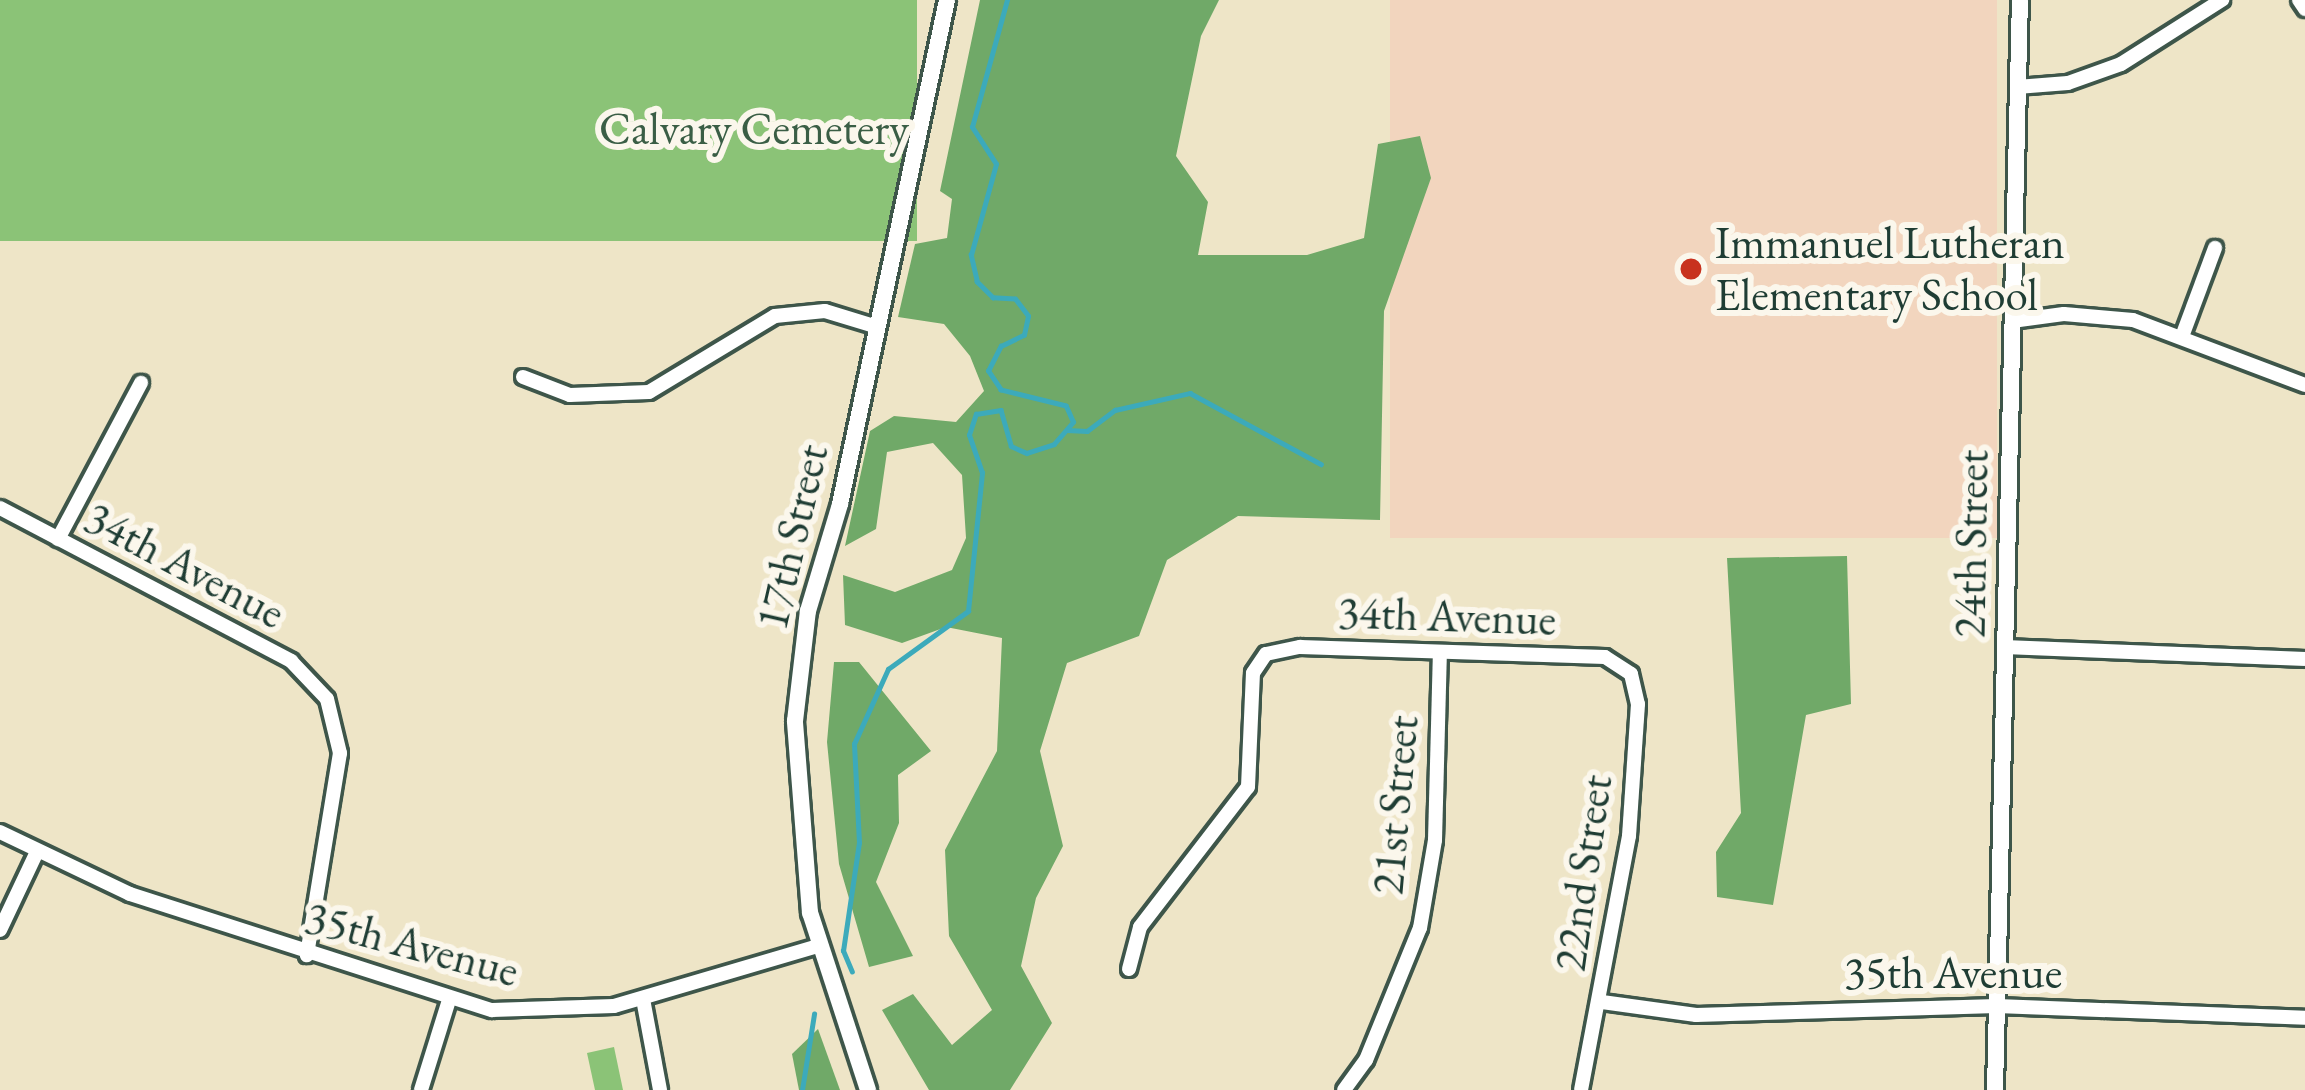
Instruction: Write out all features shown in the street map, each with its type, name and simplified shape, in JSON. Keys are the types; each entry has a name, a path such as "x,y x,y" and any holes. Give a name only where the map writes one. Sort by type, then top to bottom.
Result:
{"street":[{"name":"17th Street","path":"868,1090 818,946 795,780 800,656 947,0"},
{"name":"24th Street","path":"1996,1090 2020,0"},
{"path":"2017,87 2068,83 2121,64 2222,0"},
{"path":"2299,0 2305,9"},
{"path":"2182,334 2215,248"},
{"path":"523,376 570,395 649,392 776,316 825,311 874,326"},
{"path":"2012,321 2106,316 2182,334 2263,375 2305,385"},
{"path":"58,539 141,383"},
{"name":"34th Avenue","path":"0,508 291,661 327,699 340,753 308,955"},
{"name":"34th Avenue","path":"1129,969 1140,927 1248,787 1253,673 1266,654 1300,646 1605,658 1625,668"},
{"path":"2005,647 2305,658"},
{"name":"21st Street","path":"1344,1090 1373,1044 1420,928 1436,840 1440,653"},
{"name":"22nd Street","path":"1582,1090 1602,1001 1633,794 1638,704 1625,668"},
{"name":"35th Avenue","path":"0,832 36,854 308,955 449,1000 539,1014 643,999 818,946"},
{"path":"0,929 36,854"},
{"path":"643,999 660,1090"},
{"path":"421,1090 449,1000"},
{"name":"35th Avenue","path":"1602,1001 1696,1015 1997,1006 2305,1018"}],"shaded area":[{"name":"Immanuel Lutheran Elementary School","path":"1390,0 1997,0 1997,538 1390,538"}],"green space":[{"name":"Calvary Cemetery","path":"0,0 917,0 917,241 0,241"},
{"path":"980,0 1219,0 1201,36 1176,156 1208,202 1198,255 1307,255 1364,238 1378,144 1420,136 1431,178 1384,311 1380,520 1238,516 1167,560 1139,636 1067,663 1040,751 1063,846 1036,898 1021,966 1052,1023 1010,1090 929,1090 882,1010 913,994 952,1045 992,1010 949,936 945,850 997,751 1002,638 946,627 902,643 845,625 843,575 895,592 952,570 966,538 962,475 933,443 887,452 876,529 845,546 870,431 894,416 956,422 984,391 970,356 944,324 898,317 915,244 947,238 952,199 940,191"},
{"path":"1847,556 1851,704 1806,715 1773,905 1717,897 1716,852 1741,813 1727,558"},
{"path":"834,662 859,662 931,751 898,775 899,823 876,882 913,956 869,967 839,864 827,742"},
{"path":"818,1029 840,1090 799,1090 792,1054"},
{"path":"614,1047 623,1090 595,1090 587,1053"}],"waterway":[{"path":"852,972 843,951 859,843 854,744 888,669 968,611 982,473 969,435 976,414 1001,410 1011,446 1027,453 1054,444 1073,422 1066,406 1001,390 988,371 1001,346 1024,335 1028,316 1015,299 993,298 977,282 971,255 996,164 972,127 1007,0"},
{"path":"1067,430 1087,431 1115,410 1190,393 1321,464"},
{"path":"802,1090 814,1014"}],"place":[{"name":"Immanuel Lutheran Elementary School","path":"1691,269"}]}
